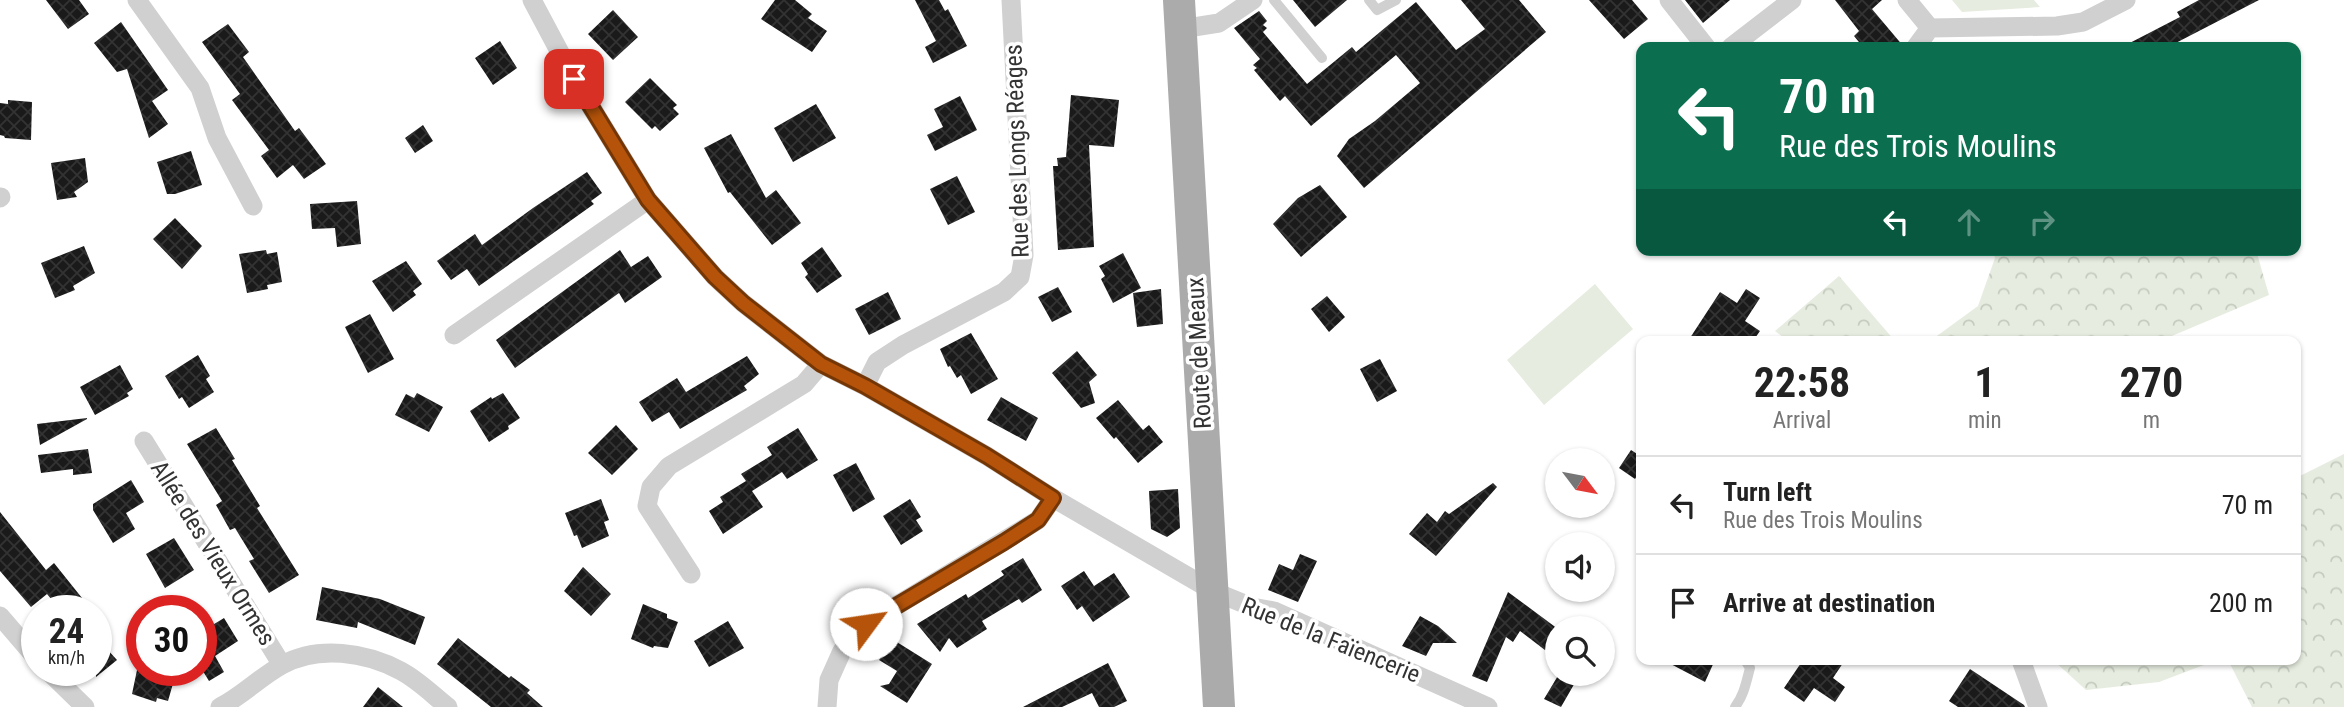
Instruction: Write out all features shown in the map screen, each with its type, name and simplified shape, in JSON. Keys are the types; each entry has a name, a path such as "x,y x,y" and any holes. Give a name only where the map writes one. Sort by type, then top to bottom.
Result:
{"main road":[{"name":"Route de Meaux","path":"1180,14 1219,707"}],"street":[{"path":"137,0 200,88 217,138 253,206"},
{"name":"Rue de la Faïencerie","path":"532,0 574,79 648,200 715,277 743,303 821,364 987,456 1053,498 1213,591 1252,607 1274,611 1488,707"},
{"name":"Rue des Longs Réages","path":"865,386 877,362 903,345 1004,292 1020,277 1024,255 1011,0"},
{"path":"1180,14 1219,23 1253,0"},
{"path":"1669,0 1702,42"},
{"path":"1737,42 1792,0"},
{"path":"1907,0 1930,28"},
{"path":"1930,28 2057,26 2083,22 2124,1"},
{"path":"1920,42 1930,28"},
{"path":"454,335 648,200"},
{"path":"691,575 647,506 650,487 669,466 804,384 821,364"},
{"name":"Allée des Vieux Ormes","path":"144,441 282,665"},
{"path":"827,707 829,680 842,651 866,624 1038,520 1053,498"},
{"path":"0,617 21,641"},
{"path":"220,707 282,665 307,655 336,653 360,656 401,671 448,707"},
{"path":"2023,665 2038,707"},
{"path":"63,686 85,707"}],"lane":[{"path":"1274,0 1322,58"},
{"path":"1369,0 1377,10 1396,0"},
{"path":"1735,707 1743,696 1750,668 1748,665"}],"green space":[{"path":"1952,0 2034,0 2040,7 1962,12"},
{"path":"2258,256 2269,295 2172,336 1937,336 1978,306 1995,258"},
{"path":"1839,276 1891,336 1782,336 1775,331"},
{"path":"1595,284 1633,329 1544,405 1507,360"},
{"path":"2344,454 2344,707 2252,707 2231,665 2301,665 2301,476"},
{"path":"2058,665 2204,665 2159,682 2086,690"}],"building":[{"path":"46,0 79,0 89,14 68,29"},
{"path":"775,0 795,0 812,14 808,18 827,31 812,52 761,19"},
{"path":"915,0 939,0 945,11 948,9 967,46 933,63 925,47 936,41"},
{"path":"1293,0 1347,0 1315,27"},
{"path":"1461,0 1519,0 1546,32 1364,188 1337,156 1349,139 1420,83 1396,55 1311,126 1285,96 1280,101 1254,70 1257,68 1253,65 1260,59 1234,28 1259,11 1267,21 1263,25 1267,28 1263,32 1307,84 1352,47 1356,52 1416,2 1456,50 1485,29"},
{"path":"1589,0 1632,0 1648,19 1624,39"},
{"path":"1685,0 1730,0 1703,23"},
{"path":"1835,0 1882,0 1872,9 1900,42 1859,42 1854,36 1859,31"},
{"path":"2199,0 2259,0 2178,42 2132,42 2180,17 2177,12"},
{"path":"613,10 638,37 613,60 588,34"},
{"path":"121,22 168,90 152,101 168,124 149,138 127,69 117,72 94,43"},
{"path":"228,24 249,52 243,57 295,131 299,128 326,164 304,179 293,165 277,178 261,156 269,150 232,100 240,94 202,42"},
{"path":"500,41 517,68 493,85 475,58"},
{"path":"650,78 677,105 673,108 679,114 660,131 655,126 652,129 625,102"},
{"path":"1071,95 1119,100 1114,147 1089,145 1094,247 1058,250 1053,166 1058,166 1057,158 1066,157"},
{"path":"960,96 977,130 935,151 927,135 943,127 934,109"},
{"path":"8,100 32,102 31,140 5,138 0,135 0,103 8,104"},
{"path":"816,104 836,138 793,162 774,128"},
{"path":"423,125 433,141 415,153 405,138"},
{"path":"731,134 766,198 776,190 801,223 772,245 730,192 728,193 704,148"},
{"path":"191,151 202,185 167,194 157,162"},
{"path":"85,158 88,182 74,192 77,197 57,200 51,163"},
{"path":"587,172 602,193 591,201 594,204 479,286 467,269 451,280 437,261 475,234 482,245"},
{"path":"957,176 975,212 948,225 930,189"},
{"path":"1320,185 1347,217 1301,257 1273,224 1298,198"},
{"path":"357,201 361,244 337,247 335,228 312,229 310,204"},
{"path":"175,218 202,246 182,269 153,239"},
{"path":"84,246 95,273 73,286 75,290 55,298 41,263"},
{"path":"822,247 842,276 817,293 805,277 808,274 801,263"},
{"path":"266,250 267,254 277,252 282,282 267,285 268,289 247,293 239,254"},
{"path":"620,250 631,267 648,256 662,277 625,303 619,293 515,368 496,340"},
{"path":"1123,253 1141,288 1113,303 1101,279 1105,276 1099,266"},
{"path":"406,261 422,284 413,291 416,295 393,312 372,281"},
{"path":"1058,287 1072,312 1052,322 1038,297"},
{"path":"1161,289 1163,324 1137,327 1133,293"},
{"path":"1746,289 1760,298 1745,321 1760,331 1756,336 1691,336 1720,292 1737,303"},
{"path":"888,292 901,319 869,335 855,309"},
{"path":"1327,296 1345,317 1329,332 1311,309"},
{"path":"370,314 394,359 368,373 345,327"},
{"path":"971,333 998,379 971,394 961,375 957,378 950,366 948,367 940,349"},
{"path":"1077,351 1097,375 1089,382 1095,403 1081,408 1052,373"},
{"path":"198,355 210,376 206,379 214,392 189,408 182,397 179,399 165,376"},
{"path":"747,356 759,374 744,386 747,390 680,429 669,412 652,422 639,402 677,378 686,392"},
{"path":"1380,359 1397,391 1377,402 1360,369"},
{"path":"120,365 133,389 127,393 129,396 95,415 80,387"},
{"path":"417,393 443,407 429,432 395,415 406,394 414,398"},
{"path":"503,393 520,418 489,442 470,411 491,397 492,399"},
{"path":"1001,397 1038,418 1026,441 987,420"},
{"path":"1118,400 1143,430 1149,425 1163,442 1138,463 1096,418"},
{"path":"87,419 40,445 37,424"},
{"path":"616,425 638,449 612,475 588,453"},
{"path":"216,428 260,506 257,508 299,575 269,593 249,561 254,559 235,528 230,530 216,505 222,501 187,444"},
{"path":"798,428 818,460 787,479 782,472 752,491 763,507 723,534 709,511 723,502 720,497 746,481 741,474 772,455 767,447"},
{"path":"88,449 92,473 73,475 73,469 41,473 38,455"},
{"path":"1631,450 1636,453 1635,479 1619,468"},
{"path":"856,463 875,499 853,512 833,475"},
{"path":"131,480 144,502 126,513 135,529 113,543 93,510 93,504"},
{"path":"1493,483 1497,487 1436,556 1409,534 1427,513 1437,522 1445,511 1449,514"},
{"path":"1178,489 1180,528 1167,537 1151,529 1149,491"},
{"path":"601,499 609,520 604,522 609,536 582,548 565,513"},
{"path":"910,499 921,517 916,520 923,531 901,545 883,516"},
{"path":"0,512 46,570 54,563 80,595 21,595 0,571"},
{"path":"174,538 194,570 165,588 146,554"},
{"path":"1300,554 1317,561 1298,602 1268,590 1279,564 1293,570"},
{"path":"1023,558 1042,590 1022,603 1019,599 982,621 987,629 957,648 949,638 940,652 917,624 966,594 968,598 1004,575 1001,571"},
{"path":"583,567 611,594 591,616 564,591"},
{"path":"1084,571 1094,586 1114,573 1130,597 1093,622 1082,606 1077,610 1061,586"},
{"path":"322,587 380,599 425,617 415,645 358,622 357,628 316,620"},
{"path":"1508,592 1545,619 1545,650 1520,631 1513,642 1506,637 1487,682 1472,676"},
{"path":"643,604 678,622 668,648 653,648 631,639"},
{"path":"1420,616 1438,626 1457,643 1433,643 1426,656 1402,646"},
{"path":"224,618 238,641 217,655 217,622"},
{"path":"728,621 744,648 709,667 694,641"},
{"path":"458,638 509,678 511,676 530,690 527,693 543,707 491,707 437,664"},
{"path":"892,639 932,664 907,703 880,686 889,684 897,671 879,660"},
{"path":"217,660 224,672 217,676"},
{"path":"1108,663 1127,701 1114,707 1099,707 1092,693 1062,707 1023,707"},
{"path":"1673,665 1713,665 1705,682"},
{"path":"1800,665 1842,665 1833,678 1845,687 1835,702 1814,688 1804,702 1784,688"},
{"path":"1970,669 2025,707 1958,707 1949,701"},
{"path":"134,686 172,686 168,701 157,698 156,702 132,694"},
{"path":"1552,686 1573,686 1561,707 1544,699"},
{"path":"378,687 403,707 363,707"}],"route":[{"path":"574,79 648,200 715,277 743,303 821,364 987,456 1053,498 1038,520 866,624"}]}
